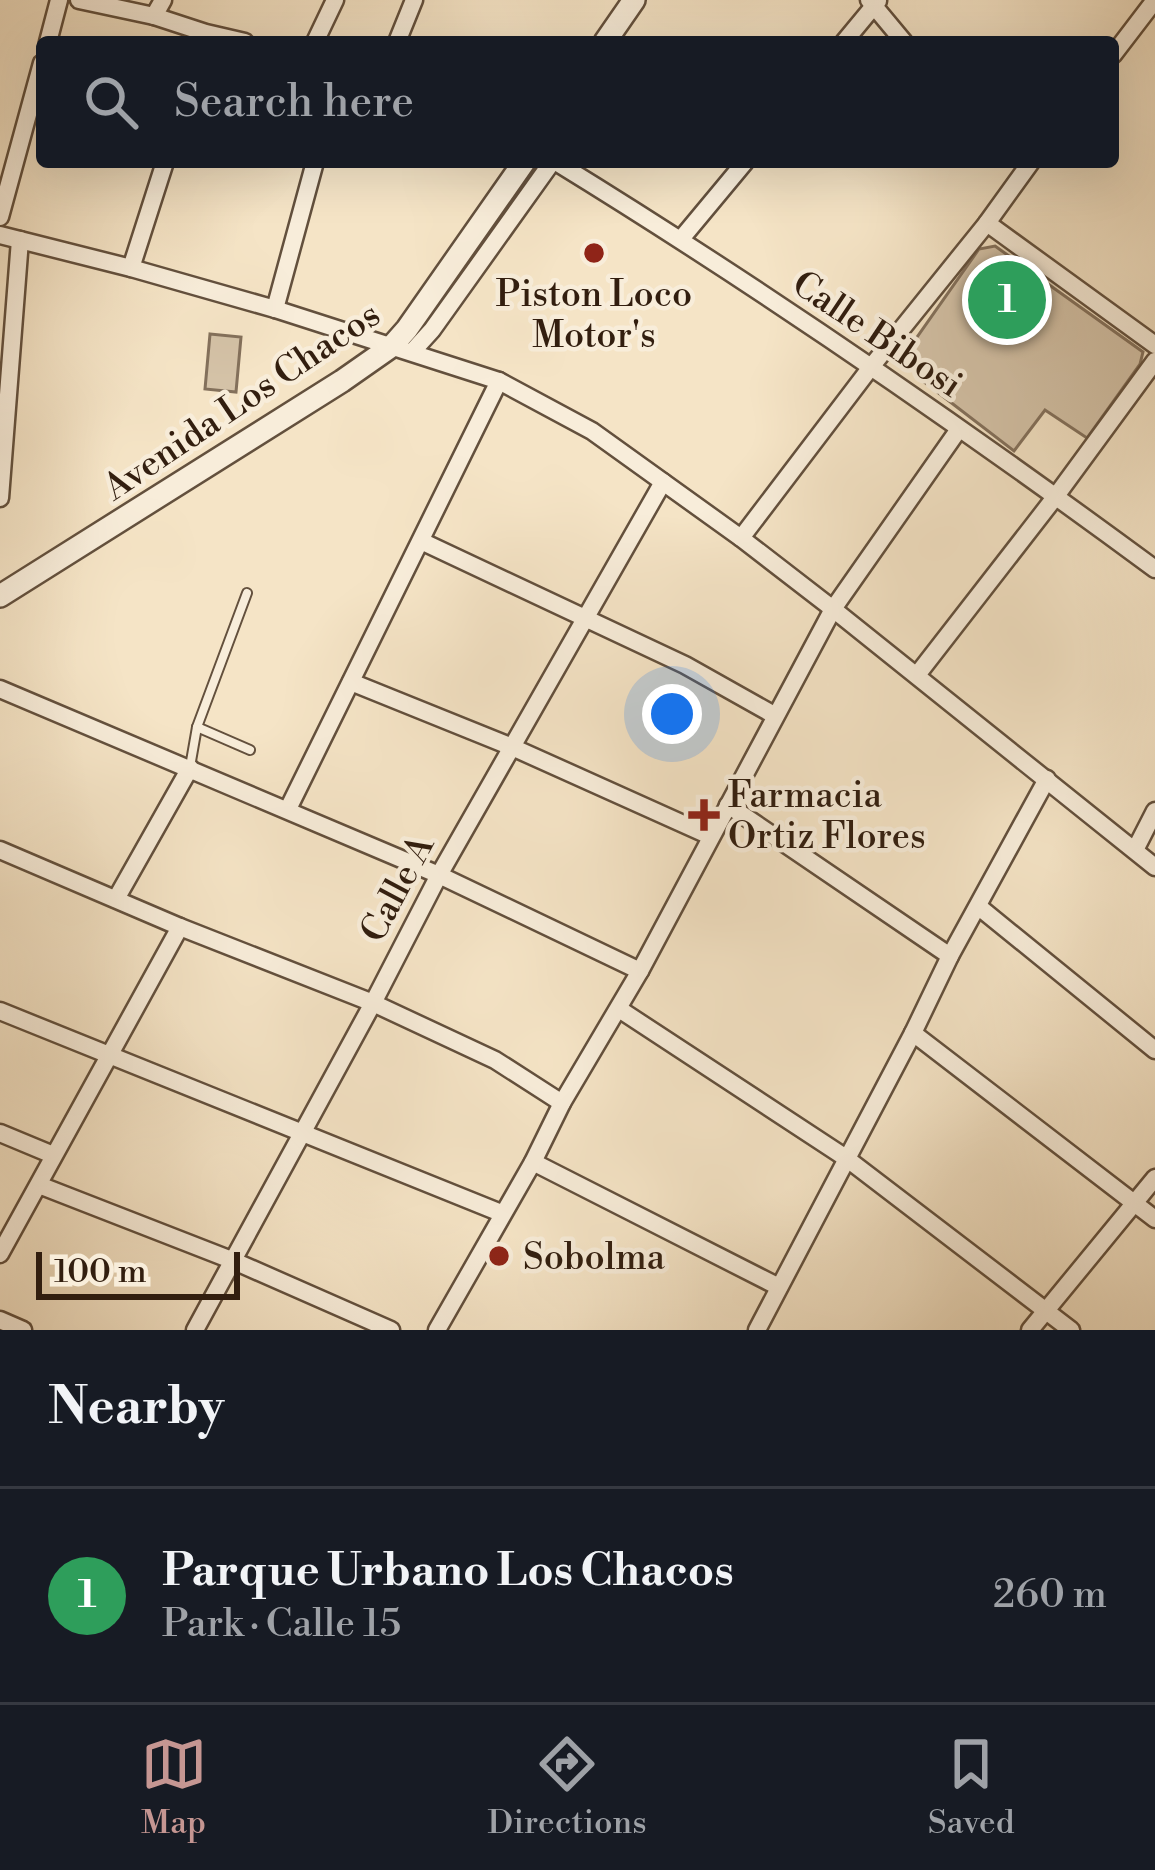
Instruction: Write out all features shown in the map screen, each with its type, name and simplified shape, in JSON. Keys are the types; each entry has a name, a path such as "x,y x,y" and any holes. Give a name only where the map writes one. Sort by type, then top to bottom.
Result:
{"street":[{"path":"50,36 59,0"},
{"path":"79,0 158,8 201,36"},
{"path":"318,36 335,0"},
{"path":"399,36 414,0"},
{"path":"609,36 634,0"},
{"path":"1119,47 1155,0"},
{"path":"848,36 874,2 900,36"},
{"path":"0,217 36,85"},
{"path":"131,268 163,168"},
{"path":"275,309 314,168"},
{"name":"Avenida Los Chacos","path":"0,596 341,381 402,349 407,328 520,168"},
{"path":"402,349 432,330 550,168"},
{"name":"Calle Bibosi","path":"564,168 681,239 1155,569"},
{"path":"681,239 740,168"},
{"path":"1010,168 1019,178"},
{"path":"741,538 1026,168"},
{"path":"987,223 1155,345"},
{"path":"0,235 275,309 499,381 592,431 833,609 1155,867"},
{"path":"0,498 20,240"},
{"path":"917,675 1155,361"},
{"path":"288,809 499,381"},
{"path":"437,1330 562,1103 620,1009 833,609 959,429"},
{"name":"Calle A","path":"195,1330 439,874 663,482"},
{"path":"421,541 685,664 774,715"},
{"path":"351,682 512,747 710,836"},
{"path":"0,689 439,874 640,970"},
{"path":"116,899 190,768"},
{"path":"757,1330 950,956 1048,779"},
{"path":"728,806 950,956"},
{"path":"1135,850 1155,811"},
{"path":"0,850 373,1003 495,1060 562,1103"},
{"path":"979,907 1155,1050"},
{"path":"0,1254 180,927"},
{"path":"620,1009 846,1158 1071,1330"},
{"path":"0,1011 501,1213"},
{"path":"913,1033 1155,1219"},
{"path":"0,1133 52,1155"},
{"path":"532,1162 779,1287"},
{"path":"1030,1330 1155,1178"},
{"path":"39,1186 234,1261 391,1330"},
{"path":"0,1320 23,1330"}],"lane":[{"path":"190,768 196,727 247,593"},
{"path":"196,727 250,750"}],"shaded area":[{"path":"995,246 1143,352 1140,364 1087,438 1045,410 1014,451 919,378 908,350 979,249"},
{"path":"210,334 241,337 236,392 205,389"}],"place":[{"name":"Piston Loco Motor's","path":"594,253"},
{"name":"Parque Urbano Los Chacos","path":"1007,300"},
{"name":"Farmacia Ortiz Flores","path":"704,815"},
{"name":"Sobolma","path":"499,1256"}]}
